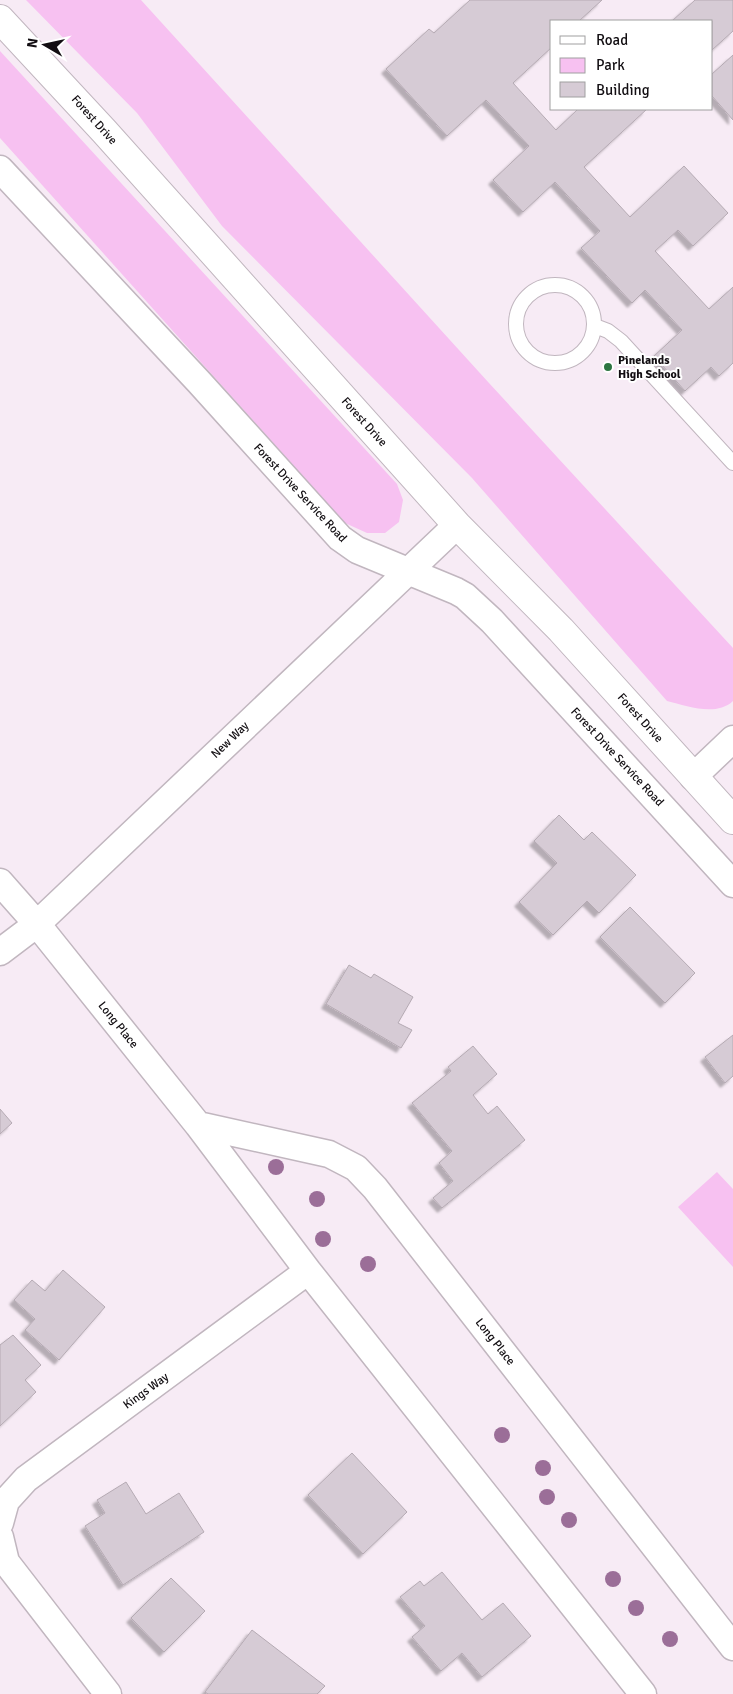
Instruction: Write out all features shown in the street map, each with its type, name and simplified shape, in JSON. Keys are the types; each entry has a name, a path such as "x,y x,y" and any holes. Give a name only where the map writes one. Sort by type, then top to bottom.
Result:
{"main road":[{"name":"Forest Drive","path":"0,19 104,131 456,525 561,630 733,820"}],"street":[{"name":"Forest Drive Service Road","path":"0,169 199,382 340,538 357,550 464,596 492,621 733,884"},
{"name":"New Way","path":"0,952 37,924 456,525"},
{"path":"693,777 733,739"},
{"name":"Long Place","path":"0,882 37,924 198,1125 308,1271 643,1694"},
{"name":"Long Place","path":"198,1125 329,1154 356,1168 381,1196 733,1648"},
{"name":"Kings Way","path":"0,1523 6,1501 26,1479 308,1271"},
{"path":"0,1537 6,1562 108,1694"}],"lane":[{"path":"557,284 569,287 580,293 588,302 593,313 595,326 593,338 587,349 578,357 554,364 542,362 531,356 523,347 517,335 516,323 518,310 533,291 557,284"},
{"path":"595,326 608,331 621,341 733,463"}],"green space":[{"path":"26,0 141,0 733,648 733,701 726,706 718,708 701,709 667,701 472,478 222,226 137,113"},
{"path":"0,51 397,484 403,500 399,522 385,533 367,533 345,523 0,138"},
{"path":"717,1172 733,1189 733,1267 678,1207"}],"building":[{"name":"Pinelands High School","path":"470,0 602,0 580,20 550,20 550,49 513,83 556,130 577,110 646,110 584,167 630,217 684,166 728,213 693,246 678,230 655,251 709,309 733,287 733,363 719,376 711,367 685,391 654,356 682,330 645,290 632,303 581,248 600,231 555,182 523,212 493,180 529,146 486,100 447,136 386,69 429,29 434,33"},
{"path":"695,0 733,0 733,31 713,49 713,20 673,20"},
{"path":"733,55 733,120 713,97 713,73"},
{"path":"559,815 584,840 592,832 636,875 599,913 587,901 553,935 519,902 557,863 534,841"},
{"path":"630,907 695,973 665,1003 600,937"},
{"path":"349,965 371,978 374,974 413,997 398,1023 412,1030 401,1048 326,1004"},
{"path":"733,1035 733,1076 725,1083 705,1057"},
{"path":"473,1046 497,1074 473,1095 488,1114 497,1106 525,1140 442,1208 433,1198 453,1181 439,1163 452,1151 412,1103 451,1071 448,1067"},
{"path":"0,1109 12,1123 0,1134"},
{"path":"63,1270 105,1307 59,1360 25,1330 35,1319 14,1300 32,1280 45,1291"},
{"path":"13,1335 41,1365 25,1380 36,1392 0,1426 0,1345"},
{"path":"352,1453 407,1512 363,1554 308,1495"},
{"path":"126,1482 146,1514 179,1493 204,1532 123,1585 85,1526 105,1513 97,1500"},
{"path":"442,1572 482,1620 503,1603 531,1636 482,1677 462,1653 441,1671 412,1637 425,1626 400,1597 420,1581 424,1586"},
{"path":"171,1578 205,1611 164,1652 131,1618"},
{"path":"252,1630 325,1686 317,1694 208,1694 205,1692"}],"place":[{"name":"Pinelands High School","path":"608,367"}]}
